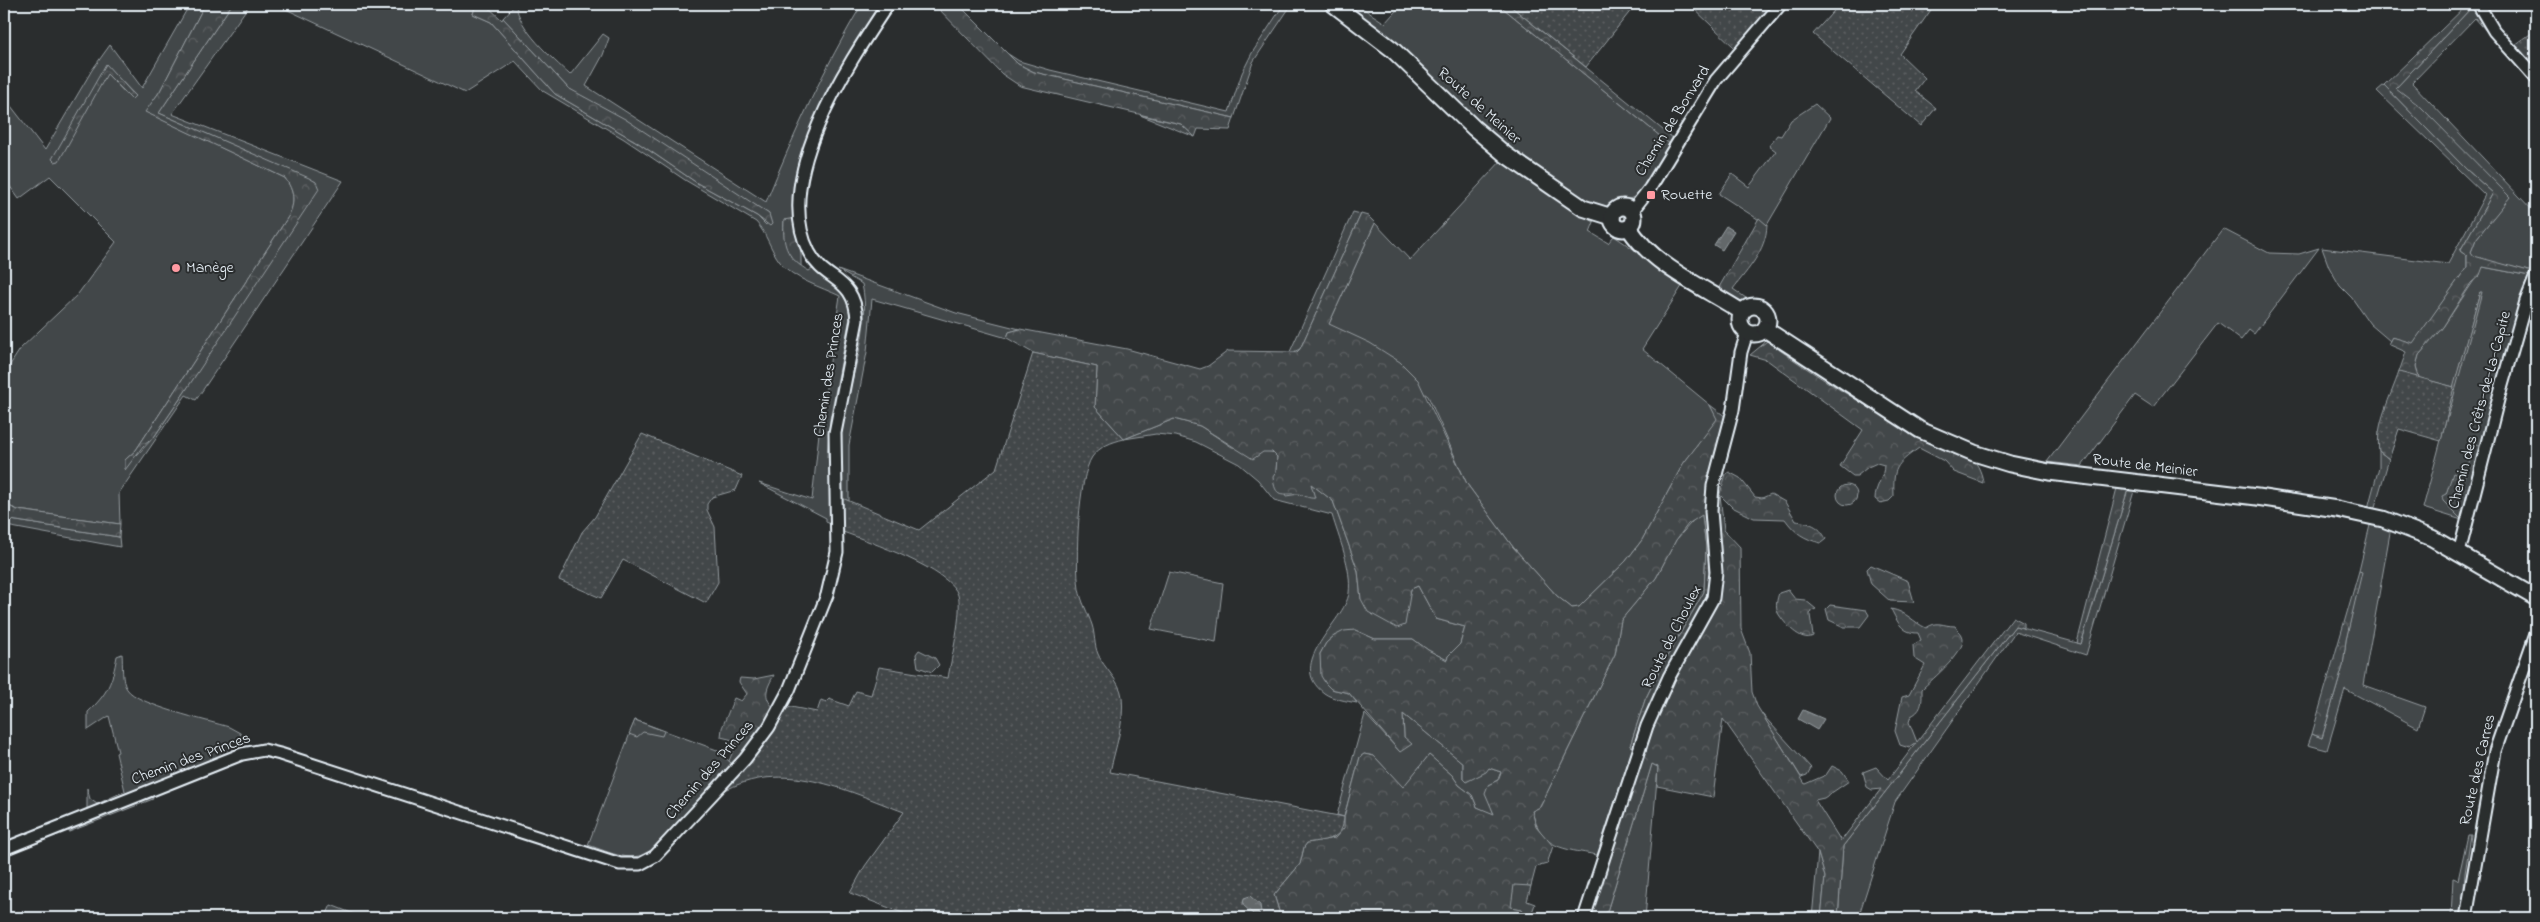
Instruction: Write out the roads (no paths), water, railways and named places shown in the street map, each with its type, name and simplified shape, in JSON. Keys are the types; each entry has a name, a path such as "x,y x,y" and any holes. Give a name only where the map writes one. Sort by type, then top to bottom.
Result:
{"street":[{"name":"Chemin des Princes","path":"4,849 242,754 264,750 620,864 640,864 655,856 745,759 769,728 789,690 832,580 837,530 834,442 857,320 853,298 844,285 822,268 809,252 801,222 799,187 810,147 840,79 888,4"},
{"name":"Route de Meinier","path":"1333,4 1392,49 1452,108 1506,155 1583,208 1612,217"},
{"name":"Chemin de Bonvard","path":"1632,211 1650,188 1716,80 1781,4"},
{"path":"2478,4 2494,31 2536,78"},
{"path":"1622,207 1632,211 1635,218 1629,228 1619,228 1613,221 1614,212 1622,207"},
{"path":"1629,228 1640,244 1654,256 1742,312"},
{"name":"Chemin des Crêts-de-La-Capite","path":"2459,553 2499,396 2526,301 2536,276"},
{"path":"1750,306 1760,307 1768,320 1766,329 1757,335 1747,333 1741,326 1742,312 1750,306"},
{"name":"Route de Meinier","path":"1766,329 1920,430 1994,460 2049,472 2337,509 2383,519 2412,529 2459,553 2536,598"},
{"name":"Route de Choulex","path":"1584,918 1647,726 1669,677 1713,598 1716,572 1711,510 1713,486 1734,410 1741,352 1747,333"},
{"name":"Route des Carres","path":"2466,918 2495,751 2536,633"}],"water":[{"path":"1726,226 1734,231 1722,250 1714,245"},
{"path":"1803,710 1824,719 1817,730 1798,719"},
{"path":"1250,896 1260,905 1261,912 1259,915 1254,915 1243,905 1244,898"}],"place":[{"name":"Rouette","path":"1651,195"},
{"name":"Manège","path":"176,268"}]}
